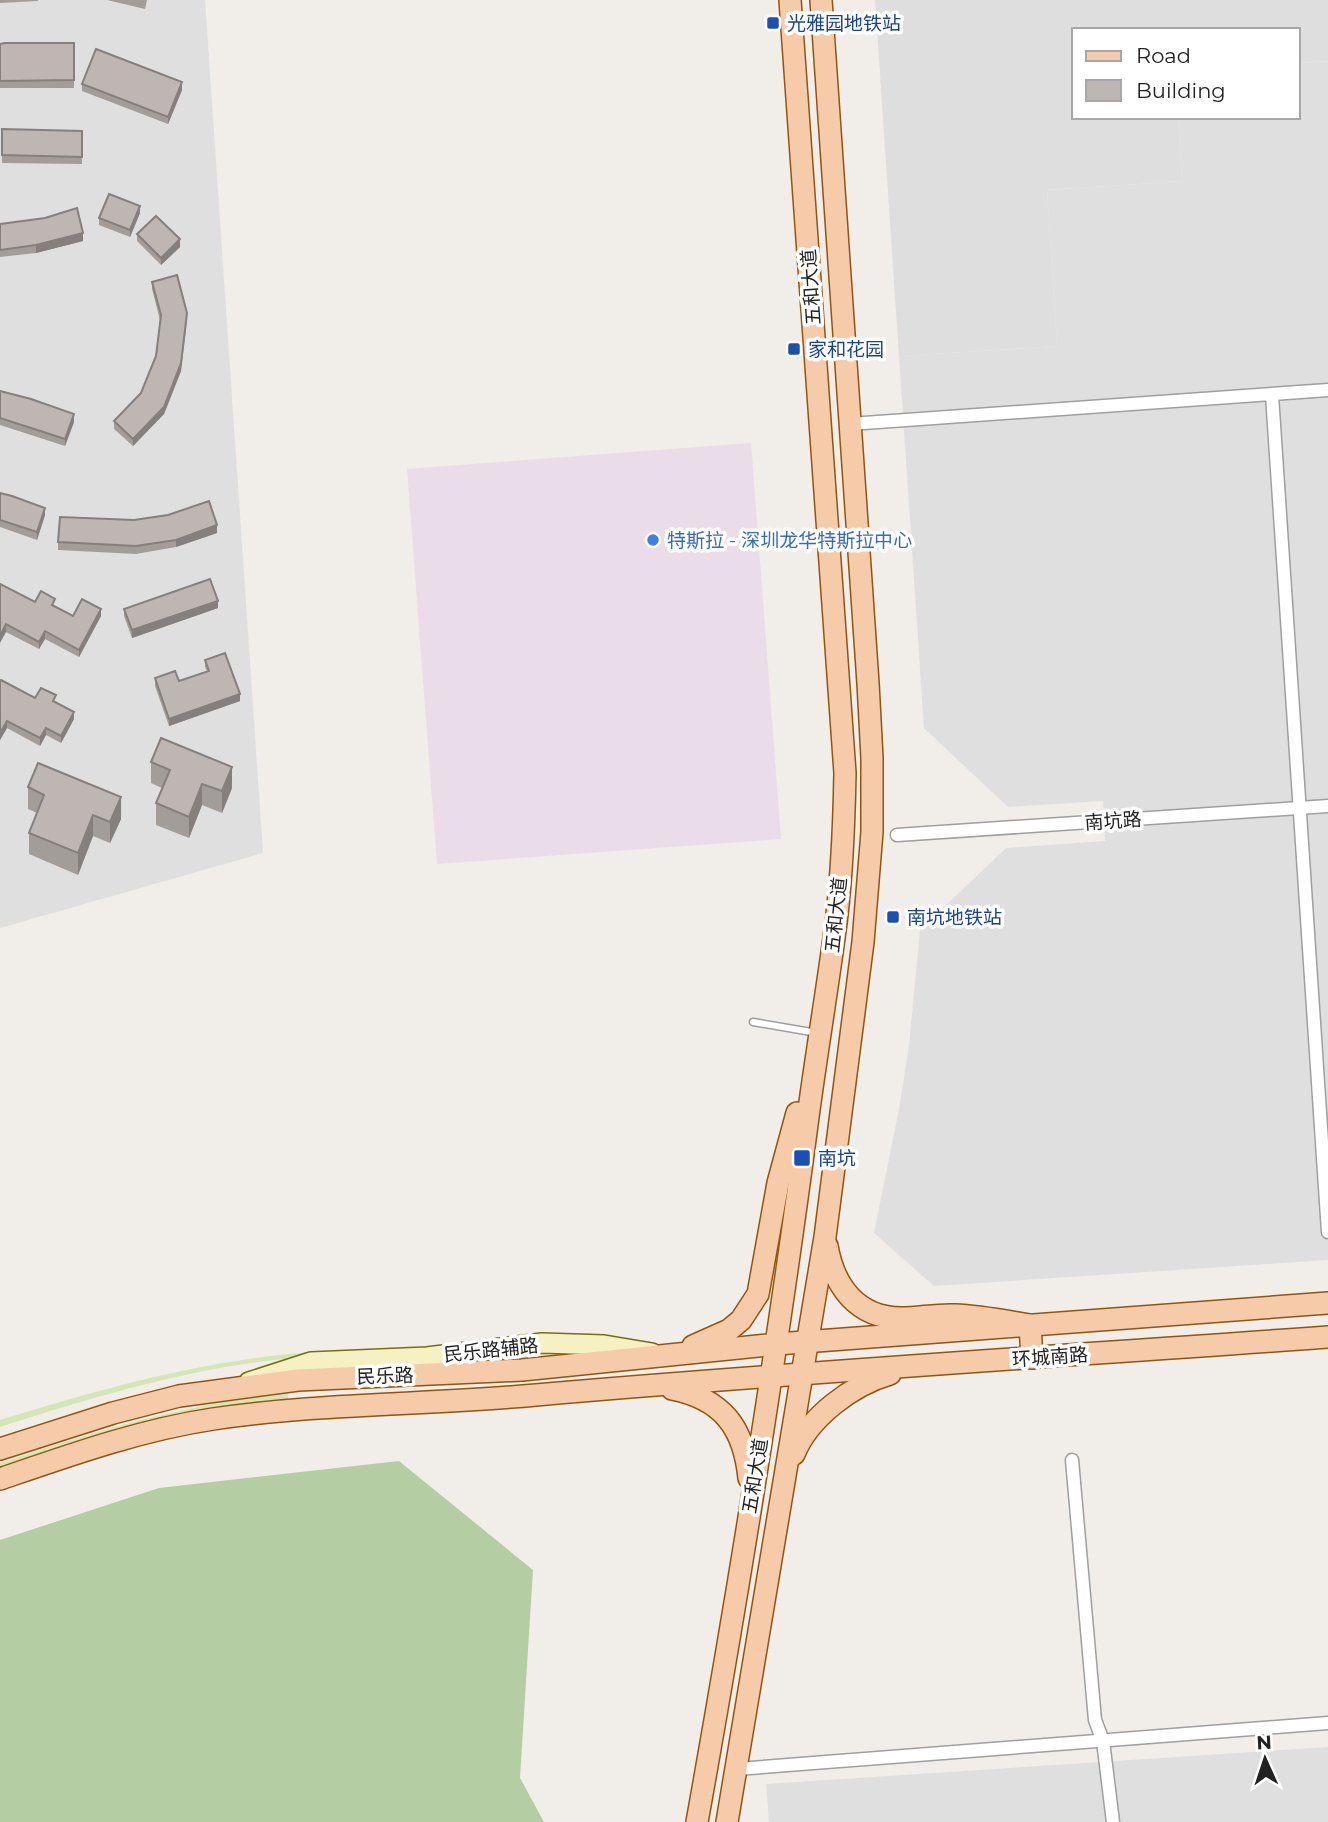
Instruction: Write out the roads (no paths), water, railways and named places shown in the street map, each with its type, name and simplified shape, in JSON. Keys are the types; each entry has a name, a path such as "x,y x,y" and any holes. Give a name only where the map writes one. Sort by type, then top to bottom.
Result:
{"main road":[{"name":"五和大道","path":"696,1822 777,1344 819,1033 835,936 844,833 845,773 790,0"},
{"name":"五和大道","path":"727,1822 825,1237 863,942 872,832 870,721 821,0"},
{"path":"667,1355 729,1330 741,1320 758,1294 778,1183 819,1033"},
{"path":"825,1237 830,1263 839,1286 854,1301 874,1313 898,1318 954,1315 1030,1325 1032,1358"},
{"name":"环城南路","path":"777,1344 1328,1303"},
{"name":"环城南路","path":"772,1376 1328,1337"},
{"name":"民乐路辅路","path":"235,1387 310,1362 427,1357 461,1349 552,1343 604,1345 667,1355"},
{"name":"民乐路","path":"0,1449 113,1413 179,1396 235,1387 298,1380 522,1370 777,1344"},
{"path":"787,1473 798,1445 813,1425 831,1408 862,1386 882,1376 915,1366"},
{"name":"民乐路","path":"0,1479 144,1433 212,1419 299,1409 494,1399 772,1376"},
{"path":"653,1385 699,1397 726,1415 743,1444 749,1473 750,1508"}],"street":[{"path":"850,424 1328,390"},
{"path":"1272,395 1328,1232"},
{"name":"南坑路","path":"897,835 1328,806"},
{"path":"1072,1460 1095,1720 1103,1741 1113,1822"},
{"path":"737,1769 1328,1723"}],"lane":[{"path":"753,1022 819,1033"}],"place":[{"name":"光雅园地铁站","path":"773,23"},
{"name":"家和花园","path":"794,349"},
{"name":"特斯拉 - 深圳龙华特斯拉中心","path":"653,540"},
{"name":"南坑地铁站","path":"893,917"},
{"name":"南坑","path":"802,1158"}]}
